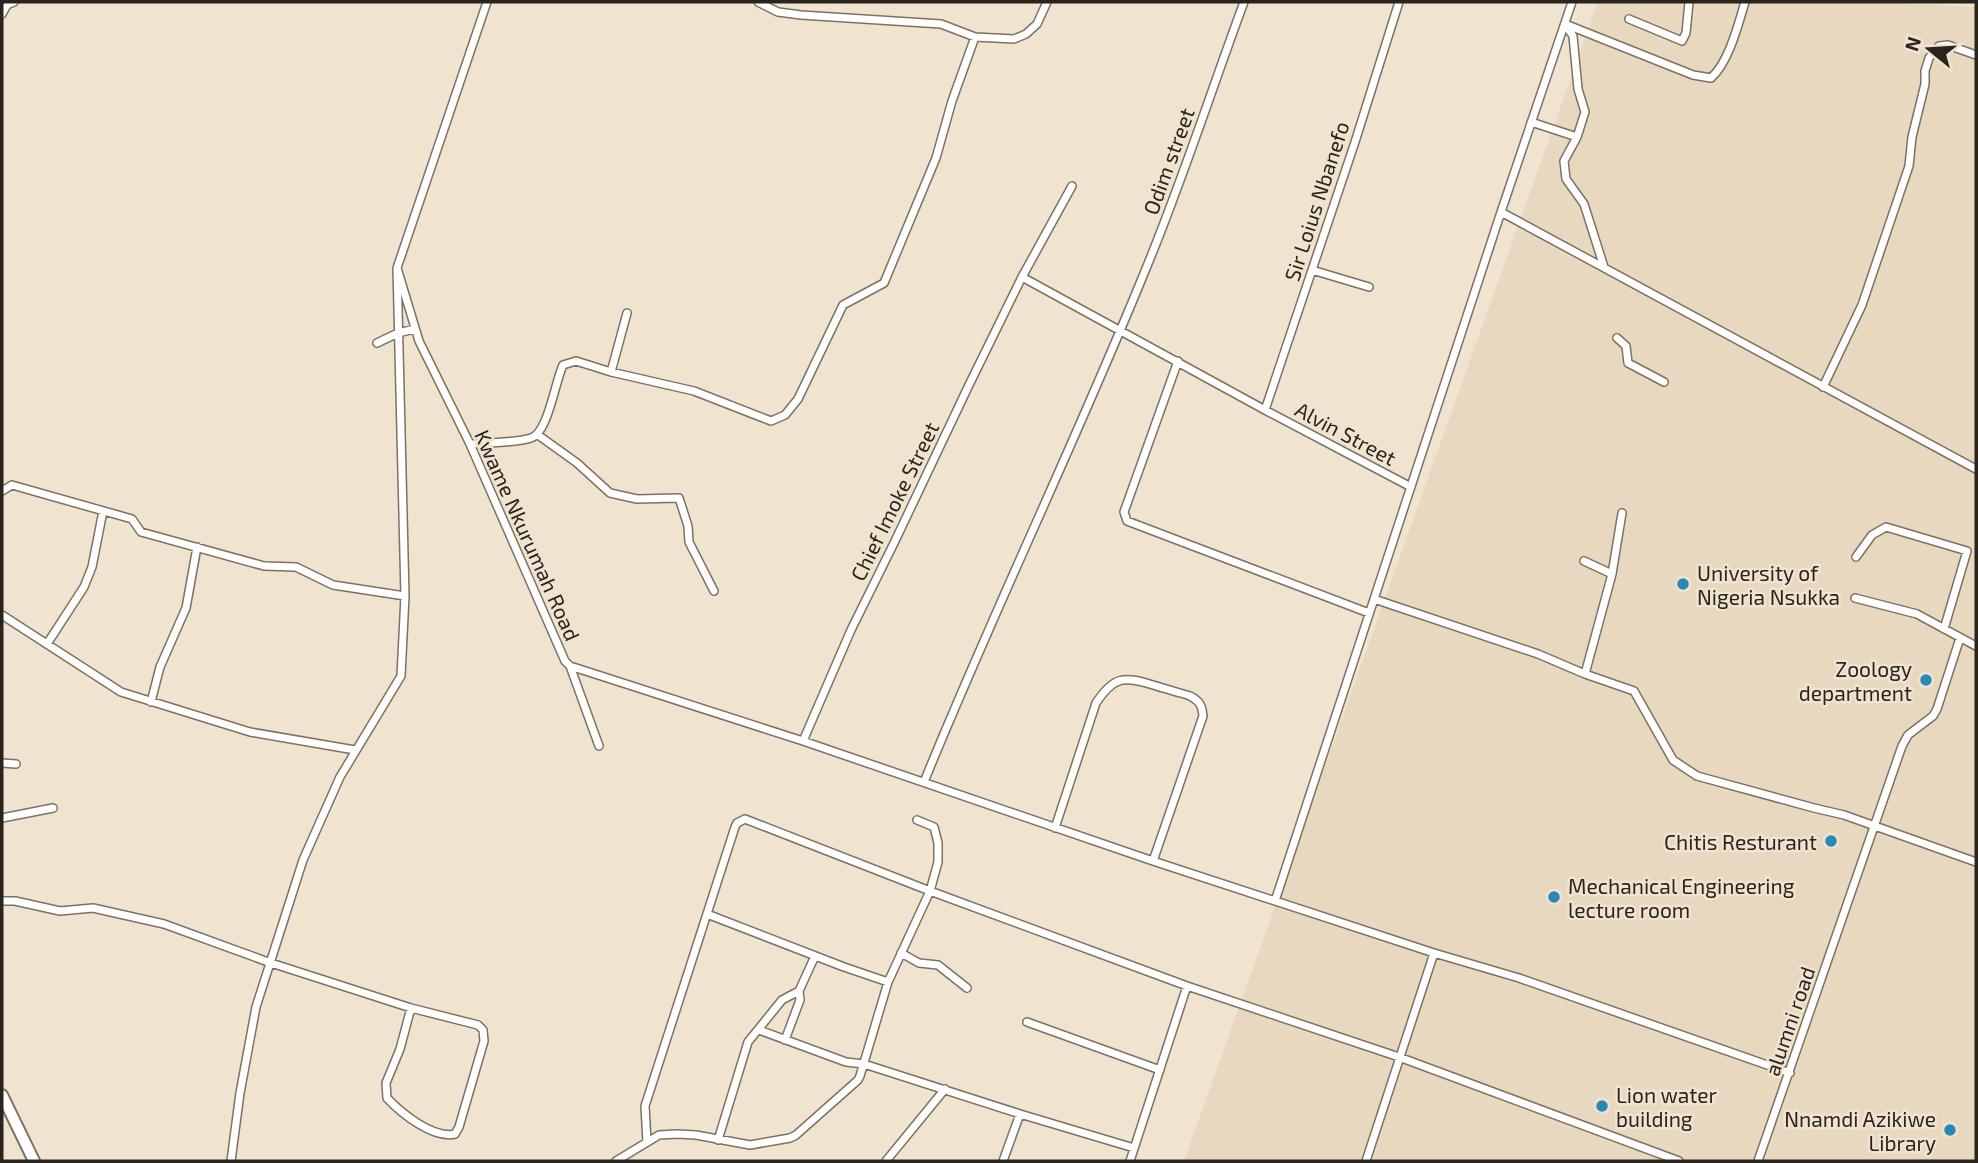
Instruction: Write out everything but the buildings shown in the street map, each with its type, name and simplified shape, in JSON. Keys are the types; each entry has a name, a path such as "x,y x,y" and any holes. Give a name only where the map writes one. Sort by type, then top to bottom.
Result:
{"main road":[{"path":"2,1095 34,1161"}],"street":[{"path":"2,14 8,5 14,2"},
{"path":"231,1161 256,1007 303,860 340,777 401,676 405,596 397,268 487,2"},
{"path":"758,2 778,12 941,24 975,37 1014,39 1026,34 1037,24 1047,2"},
{"name":"Odim street","path":"924,782 956,702 1121,330 1177,191 1244,2"},
{"name":"Sir Loius Nbanefo","path":"1265,410 1399,2"},
{"path":"1275,901 1572,2"},
{"path":"1629,19 1682,41 1686,33 1689,2"},
{"path":"1565,24 1693,75 1711,78 1718,72 1735,34 1745,2"},
{"path":"1565,24 1573,36 1578,89 1585,112 1577,137 1564,161 1566,179 1584,204 1604,267"},
{"path":"470,444 529,439 538,435 545,422 557,377 563,365 576,361 694,391 771,421 785,415 798,399 843,305 884,284 936,158 952,101 975,37"},
{"path":"1823,387 1862,306 1909,166 1912,136 1929,58 1939,46 1948,45 1976,55"},
{"path":"1531,122 1577,137"},
{"name":"Chief Imoke Street","path":"803,741 850,631 969,385 1022,277 1072,186"},
{"path":"1501,212 1976,468"},
{"name":"Kwame Nkurumah Road","path":"397,268 419,341 470,444 565,661 570,666 803,741 1153,861 1519,978 1790,1073"},
{"path":"1312,270 1369,288"},
{"name":"Alvin Street","path":"1022,277 1411,487"},
{"path":"611,372 627,313"},
{"path":"377,343 398,333 415,329"},
{"path":"1617,338 1626,346 1628,363 1664,382"},
{"path":"1178,362 1124,512 1127,521 1369,613"},
{"path":"538,435 577,463 610,493 637,499 679,498 688,526 689,542 714,591"},
{"path":"2,491 12,485 132,519 141,532 264,566 296,568 333,585 405,596"},
{"path":"47,644 84,587 92,567 103,511"},
{"path":"1585,674 1612,574 1622,513"},
{"path":"1856,557 1872,535 1886,527 1967,551 1944,629"},
{"path":"152,702 160,667 186,608 197,547"},
{"path":"1584,561 1612,574"},
{"path":"1855,598 1917,614 1976,646"},
{"path":"1374,599 1538,654 1634,691 1672,760 1697,776 1844,815 1976,862"},
{"path":"2,615 121,692 250,732 355,750"},
{"name":"alumni road","path":"1758,1161 1902,746 1908,735 1933,716 1937,709 1960,638"},
{"path":"570,666 598,746"},
{"path":"1055,828 1096,703 1104,691 1113,683 1132,678 1191,696 1202,706 1203,716 1153,861"},
{"path":"2,763 16,764"},
{"path":"2,818 52,808"},
{"path":"647,1142 645,1106 735,827 737,822 745,819 1187,986 1399,1057 1679,1161"},
{"path":"616,1161 659,1135 677,1134 750,1145 790,1138 858,1080 888,982 930,891 938,862 938,843 934,827 917,820"},
{"path":"2,901 23,902 61,911 93,908 164,924 271,963 411,1008 478,1026 483,1030 484,1041 455,1134 447,1136 412,1120 387,1098 386,1083 400,1049 411,1008"},
{"path":"707,914 888,982"},
{"path":"901,953 919,963 938,965 967,988"},
{"path":"1366,1161 1434,953"},
{"path":"785,1040 800,1000 799,991 815,956"},
{"path":"1130,1161 1187,986"},
{"path":"718,1140 748,1042 782,1000 799,991"},
{"path":"1027,1022 1160,1070"},
{"path":"759,1030 846,1062 864,1064 1134,1148"},
{"path":"886,1161 945,1089"},
{"path":"1003,1161 1020,1114"}],"shaded area":[{"name":"University of Nigeria Nsukka","path":"1598,2 1863,2 1976,7 1976,1161 1184,1161"}],"place":[{"name":"University of Nigeria Nsukka","path":"1683,584"},
{"name":"Zoology department","path":"1926,680"},
{"name":"Chitis Resturant","path":"1831,841"},
{"name":"Mechanical Engineering lecture room","path":"1554,897"},
{"name":"Lion water building","path":"1602,1106"},
{"name":"Nnamdi Azikiwe Library","path":"1950,1130"}]}
